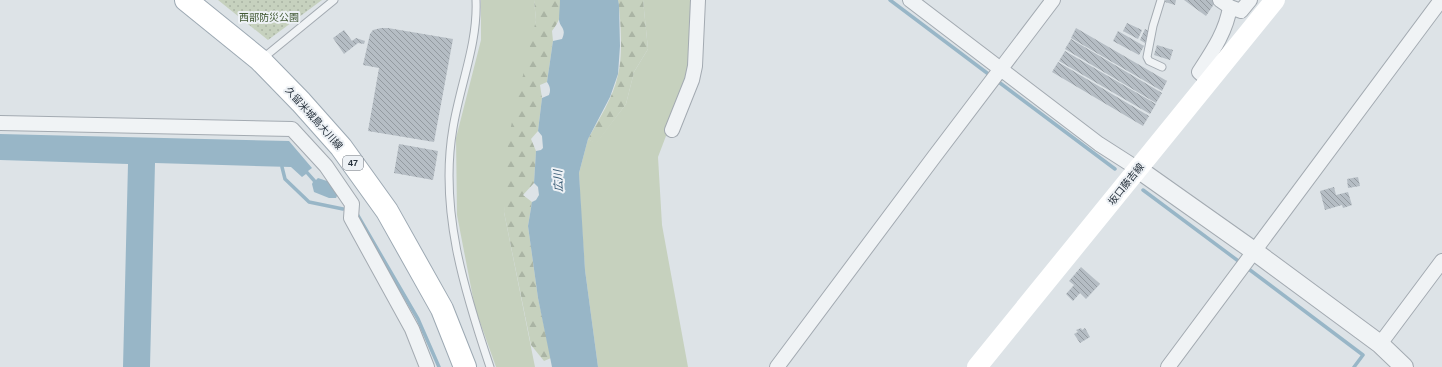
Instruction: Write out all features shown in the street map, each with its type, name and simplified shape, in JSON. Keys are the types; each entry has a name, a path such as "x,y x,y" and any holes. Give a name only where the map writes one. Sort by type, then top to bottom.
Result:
{"main road":[{"name":"久留米城島大川線","path":"186,0 260,60 301,102 341,148 387,211 442,309 466,367"},
{"name":"坂口藤吉線","path":"977,367 1275,0"}],"street":[{"path":"672,130 692,80 695,66 698,0"},
{"path":"910,0 1000,71 1099,144 1138,169 1254,251 1380,344 1404,367"},
{"path":"777,367 1053,0"},
{"path":"1225,4 1241,11 1250,0"},
{"path":"1168,367 1441,0"},
{"path":"1209,81 1199,72 1217,44 1228,21 1225,4"},
{"path":"0,123 292,129 326,166 352,204 351,218 412,329 426,367"},
{"path":"1380,344 1442,261"}],"lane":[{"path":"260,60 334,0"},
{"path":"476,0 474,35 453,127 449,157 451,218 462,274 478,332 490,367"},
{"path":"1161,0 1153,26 1147,57 1149,61 1162,67"}],"green space":[{"name":"西部防災公園","path":"218,0 322,0 268,40"},
{"path":"481,0 534,0 536,20 504,212 535,367 496,367 475,308 457,215 456,138 481,40"},
{"path":"534,0 560,0 560,17 552,31 553,41 547,82 540,85 542,98 538,131 531,139 536,151 534,183 523,195 532,202 528,226 538,298 551,358 544,361 531,345 504,212 508,139 536,20"},
{"path":"618,0 643,0 648,49 634,72 626,104 596,144 588,139 609,100 616,84 620,67 621,38"},
{"path":"643,0 693,0 691,70 658,157 662,225 688,367 598,367 585,270 579,173 588,139 596,143 626,104 634,72 648,49"}],"water":[{"name":"広川","path":"560,0 618,0 619,5 620,46 618,74 610,97 588,139 579,173 585,270 598,367 552,367 538,298 528,226 532,202 536,200 539,195 538,187 534,183 536,151 543,148 542,136 538,131 542,98 549,95 550,91 547,82 553,41 562,39 564,33 559,20"},
{"path":"0,134 289,141 312,168 308,171 316,180 318,178 327,181 338,194 336,198 329,198 314,192 313,182 306,174 302,177 291,167 155,163 150,367 123,367 128,164 0,160"}],"building":[{"path":"1166,0 1176,0 1175,5 1165,2"},
{"path":"1184,0 1214,0 1216,1 1206,16"},
{"path":"1127,23 1142,30 1138,39 1123,31"},
{"path":"381,28 453,39 434,142 368,131 379,68 363,65 370,34 373,30"},
{"path":"1076,28 1167,81 1162,91 1071,38"},
{"path":"1145,29 1150,32 1145,43 1140,40"},
{"path":"344,30 352,41 356,38 365,41 364,44 358,43 344,54 333,38"},
{"path":"1118,31 1144,46 1139,55 1113,41"},
{"path":"1071,39 1162,93 1156,103 1065,49"},
{"path":"1157,45 1173,50 1170,60 1154,55"},
{"path":"1065,51 1156,104 1150,114 1059,61"},
{"path":"1058,62 1149,116 1143,126 1052,72"},
{"path":"399,144 438,151 433,180 394,173"},
{"path":"1358,177 1360,186 1348,188 1347,179"},
{"path":"1334,187 1336,195 1348,192 1352,205 1343,208 1342,205 1325,210 1320,191"},
{"path":"1081,267 1100,284 1086,299 1080,293 1073,301 1066,294 1074,285 1069,281"},
{"path":"1081,328 1082,330 1085,328 1090,337 1080,343 1074,334 1078,332 1076,330"}],"waterway":[{"path":"890,0 991,76"},
{"path":"996,80 1115,169"},
{"path":"282,167 285,179 309,202 343,209"},
{"path":"1143,190 1241,263"},
{"path":"357,214 418,319 439,367"},
{"path":"1246,267 1363,355 1354,367"}]}
